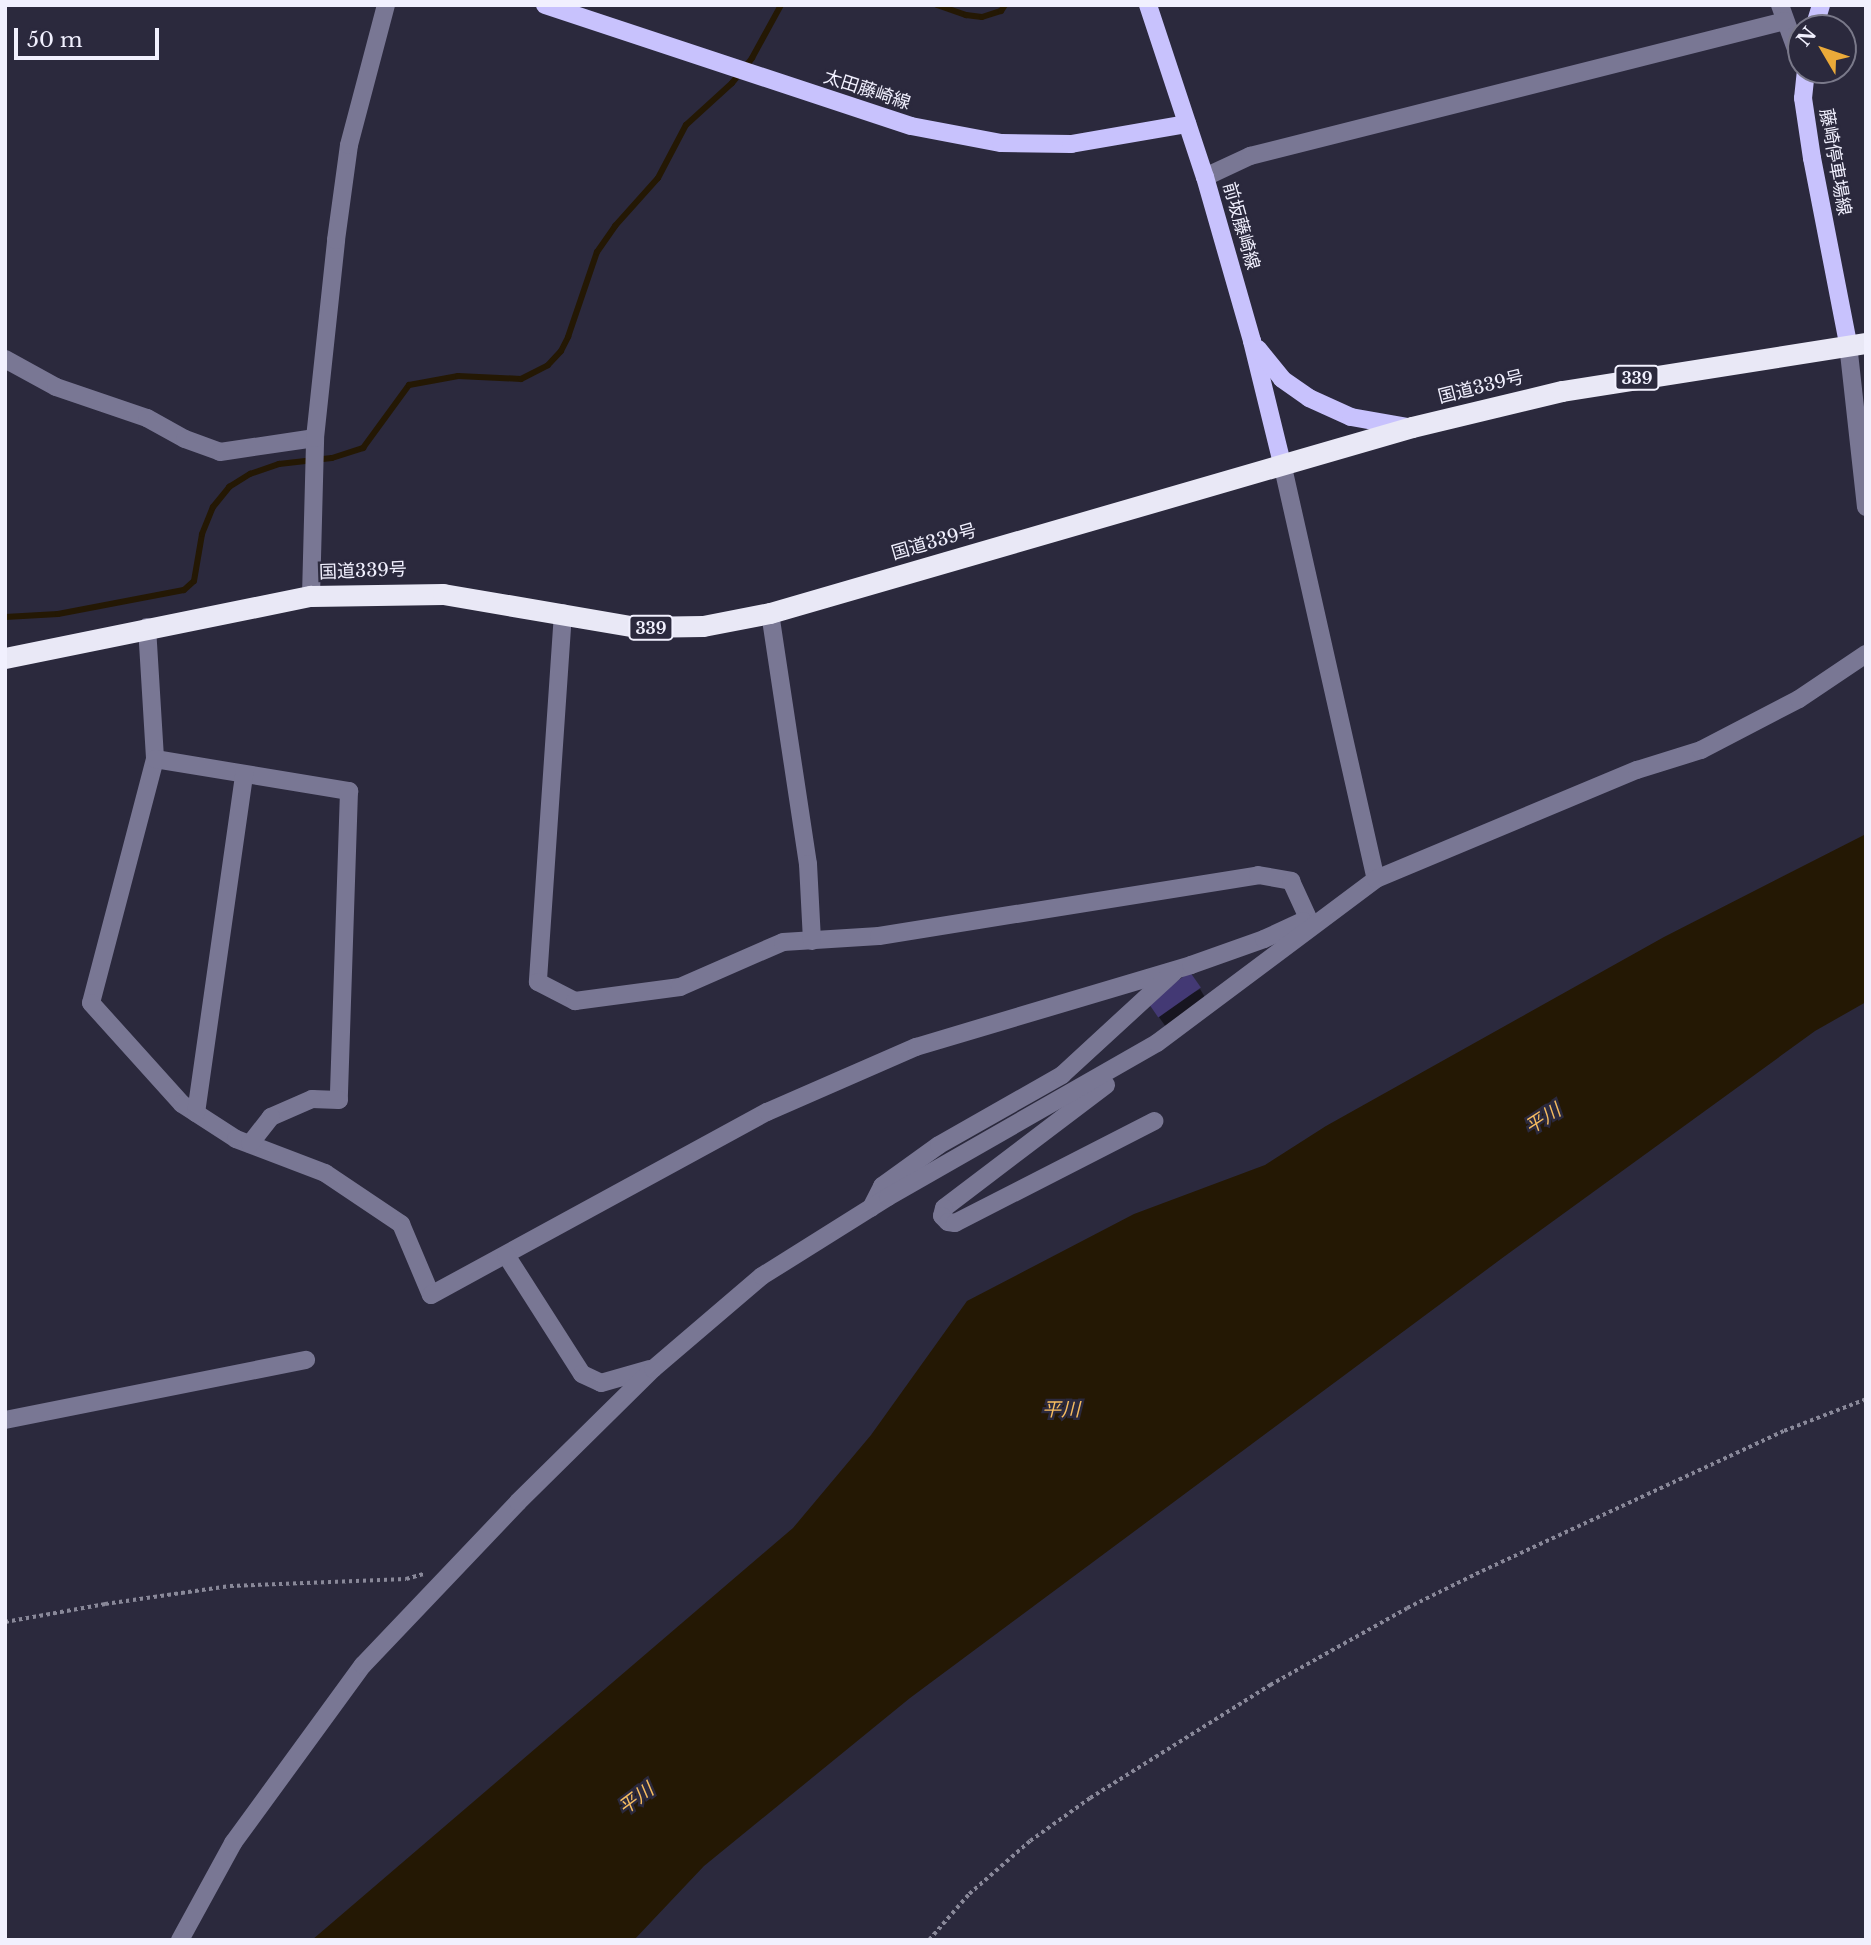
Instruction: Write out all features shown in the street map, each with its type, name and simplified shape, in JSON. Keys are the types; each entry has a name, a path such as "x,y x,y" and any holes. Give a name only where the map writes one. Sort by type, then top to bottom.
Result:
{"highway":[{"name":"国道339号","path":"5,658 311,596 443,594 636,627 703,626 771,613 1412,427 1562,391 1857,343"}],"main road":[{"name":"太田藤崎線","path":"545,5 911,126 1002,143 1071,144 1187,124"},
{"name":"前坂藤崎線","path":"1147,5 1205,177 1252,341 1282,463"},
{"name":"藤崎停車場線","path":"1803,84 1812,158 1857,343"},
{"path":"1252,341 1282,379 1309,398 1351,417 1412,427"}],"street":[{"path":"311,596 315,438 349,145 386,5"},
{"path":"1205,177 1250,156 1782,13"},
{"path":"1857,343 1866,507"},
{"path":"5,359 56,387 147,418 184,439 220,452 315,438"},
{"path":"1282,463 1376,879"},
{"path":"563,613 538,982 575,1001 680,986 783,942 879,936 1258,875 1291,881 1314,919"},
{"path":"771,613 808,864 812,941"},
{"path":"147,628 155,759 91,1003 182,1104 250,1144 325,1173 401,1224 431,1295 767,1112 916,1047 1178,968 1314,919"},
{"path":"1154,1121 955,1223 948,1222 942,1216 944,1208 1314,919 1376,879 1637,769 1701,750 1799,699 1866,654"},
{"path":"155,759 349,791 339,1100 312,1099 271,1117 250,1144"},
{"path":"196,1113 244,774"},
{"path":"871,1208 882,1186 939,1145 1062,1075 1178,968"},
{"path":"180,1940 233,1843 363,1665 518,1502 653,1369 762,1276 871,1208 1157,1043"},
{"path":"506,1255 582,1374 601,1383 653,1369"},
{"path":"5,1420 306,1360"}],"path":[{"path":"929,1940 969,1894 1030,1841 1090,1798 1270,1685 1407,1608 1482,1571 1759,1442 1866,1399"},
{"path":"5,1622 230,1586 406,1579 431,1572"}],"water":[{"name":"平川","path":"1866,834 1866,1002 1815,1031 1505,1256 910,1698 704,1866 634,1940 312,1940 793,1528 871,1435 967,1301 1134,1214 1265,1165 1326,1126 1664,937"}],"building":[{"path":"1190,972 1201,988 1158,1017 1147,1002"}],"waterway":[{"path":"5,617 58,614 184,590 194,581 202,534 213,507 229,487 250,474 279,464 332,458 363,448 409,385 458,376 521,379 548,365 561,351 568,337 597,252 615,226 658,178 686,125 732,83 752,58 781,5"},
{"path":"937,5 966,15 982,17 1001,11 1005,5"}]}
